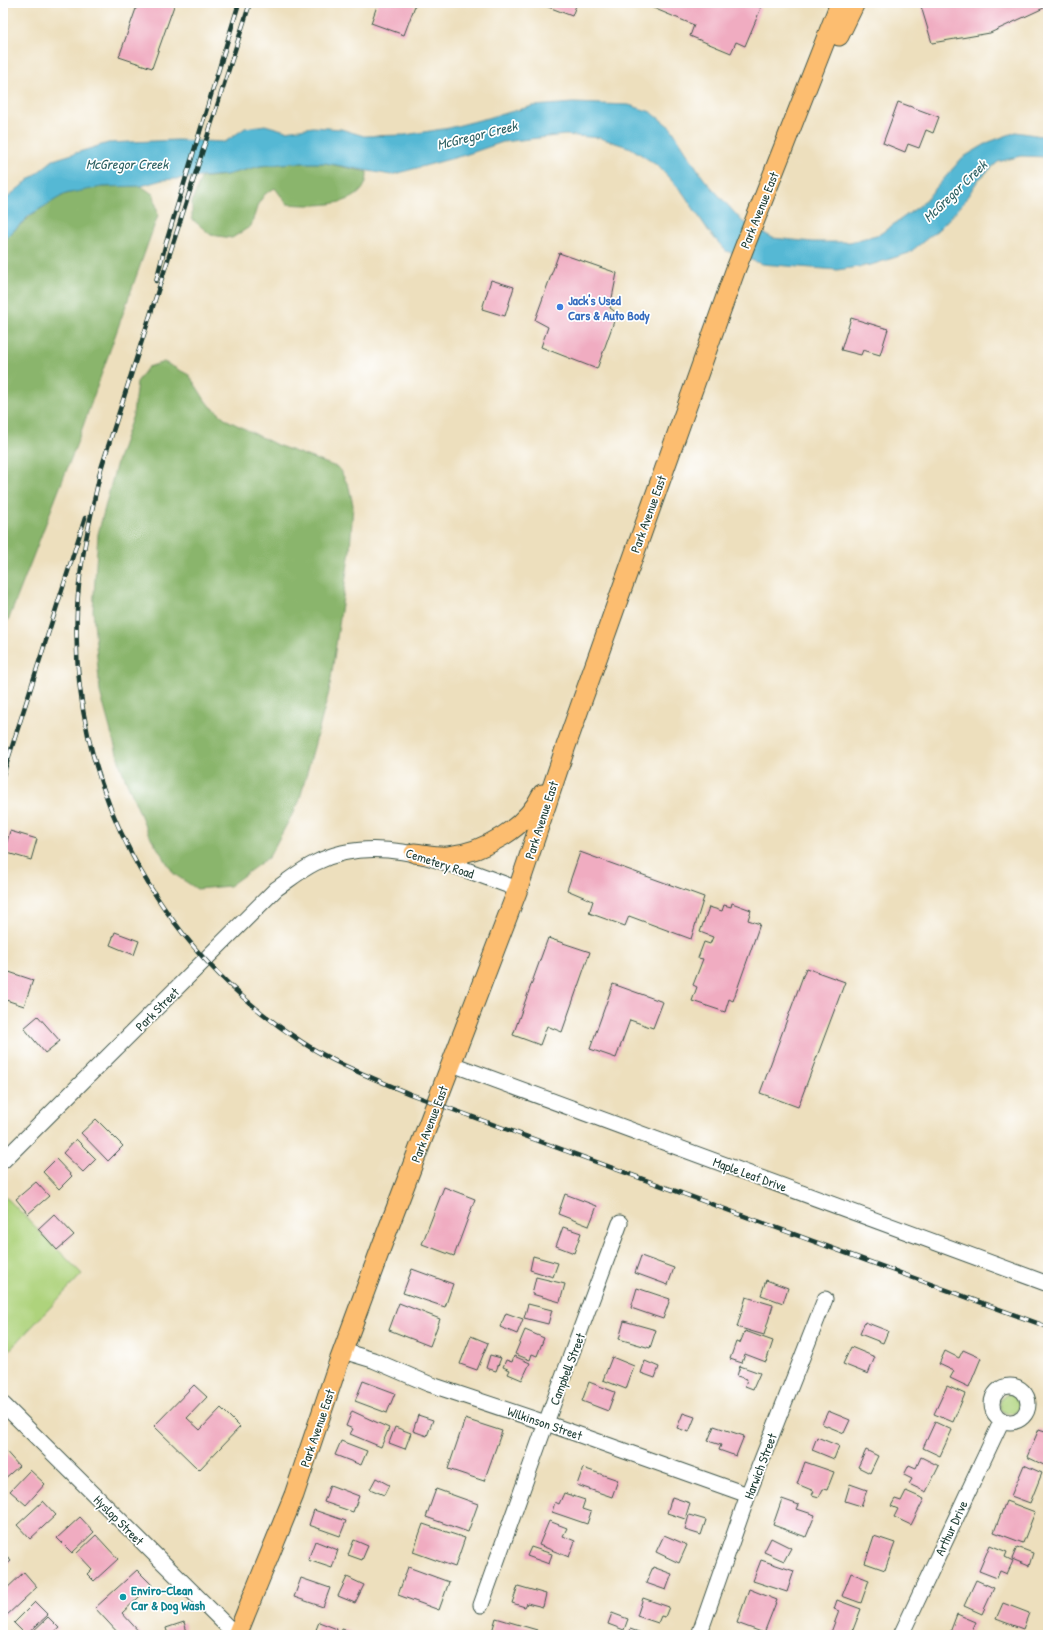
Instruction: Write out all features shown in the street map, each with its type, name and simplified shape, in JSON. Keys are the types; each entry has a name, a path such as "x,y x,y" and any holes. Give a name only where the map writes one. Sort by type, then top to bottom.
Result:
{"main road":[{"name":"Park Avenue East","path":"236,1635 294,1494 343,1351 518,889 566,746 735,271 793,128 840,3"},
{"path":"793,128 855,3"},
{"path":"414,853 447,856 472,850 509,832 523,821 537,806 566,746"}],"street":[{"name":"Cemetery Road","path":"314,863 334,855 367,850 403,850 518,889"},
{"name":"Park Street","path":"3,1161 276,889 314,863"},
{"name":"Maple Leaf Drive","path":"452,1064 1048,1284"},
{"name":"Campbell Street","path":"481,1605 620,1223"},
{"name":"Harwich Street","path":"699,1635 748,1494 826,1299"},
{"name":"Wilkinson Street","path":"343,1351 373,1360 429,1384 546,1423 748,1494"},
{"name":"Hyslop Street","path":"3,1404 236,1635"},
{"name":"Arthur Drive","path":"902,1635 1002,1420"}],"green space":[{"path":"291,163 325,163 367,172 365,184 359,193 349,199 338,203 324,205 287,204 275,188 265,194 258,204 251,226 232,238 211,235 192,219 192,202 201,178 226,175 260,166"},
{"path":"141,186 154,195 158,215 77,443 10,616 3,629 3,241 24,221 55,199 64,195 91,188"},
{"path":"164,362 189,375 207,403 227,420 277,445 339,468 349,487 353,505 350,550 329,692 299,802 269,857 229,886 197,889 174,874 148,833 121,768 100,692 93,610 98,534 117,462 133,415 137,382 148,367"},
{"path":"3,1194 82,1274 3,1357"},
{"path":"1006,1394 1014,1394 1020,1400 1020,1408 1014,1414 1006,1414 1000,1408 1000,1400"}],"water":[{"name":"McGregor Creek","path":"573,103 629,105 651,112 671,128 704,179 743,222 773,238 813,242 850,242 880,234 922,204 962,158 989,142 1016,132 1048,137 1048,157 1021,156 998,162 978,180 962,205 939,229 909,253 871,265 837,270 762,264 726,251 710,233 683,193 658,166 631,148 600,138 565,135 503,142 465,155 391,175 325,163 291,163 260,166 226,175 162,180 141,186 102,187 65,194 30,215 3,241 3,201 53,160 108,143 177,140 225,142 245,128 265,125 286,131 313,127 341,129 364,136 405,135 449,128 533,106"}],"building":[{"path":"138,3 175,3 152,68 119,57"},
{"path":"378,3 416,3 404,35 371,23"},
{"path":"538,3 577,3 572,16"},
{"path":"647,3 752,3 761,8 745,46 736,42 731,53 690,36 694,25 646,5"},
{"path":"920,3 1048,3 1048,6 990,33 932,43"},
{"path":"898,102 939,117 933,133 926,130 919,148 908,144 905,152 883,143"},
{"path":"559,253 617,273 610,308 617,313 597,369 541,347 548,327 535,320"},
{"path":"491,280 514,287 505,316 482,309"},
{"path":"851,318 888,329 880,355 863,350 861,355 841,350"},
{"path":"10,831 37,839 31,860 4,852"},
{"path":"580,852 704,897 691,939 629,916 625,926 589,913 593,901 567,890"},
{"path":"732,903 751,910 748,920 760,924 733,1001 729,999 725,1012 692,1001 697,987 693,985 703,959 698,958 704,942 710,944 713,937 700,932 709,907 722,911 724,905 731,907"},
{"path":"115,932 139,941 134,955 110,945"},
{"path":"548,938 590,952 562,1032 547,1026 540,1045 513,1035"},
{"path":"806,968 845,982 798,1107 760,1093"},
{"path":"3,970 33,980 24,1006 3,999"},
{"path":"613,984 663,1002 653,1028 630,1020 616,1058 590,1049"},
{"path":"38,1016 60,1041 45,1053 24,1028"},
{"path":"96,1119 123,1146 108,1161 81,1133"},
{"path":"76,1139 96,1159 83,1172 63,1153"},
{"path":"56,1159 72,1176 59,1189 43,1172"},
{"path":"36,1182 49,1196 28,1214 16,1199"},
{"path":"444,1187 475,1199 454,1256 422,1244"},
{"path":"565,1194 597,1206 589,1226 558,1214"},
{"path":"54,1214 74,1235 57,1250 38,1229"},
{"path":"563,1227 581,1233 574,1253 556,1246"},
{"path":"533,1256 558,1263 553,1277 530,1270"},
{"path":"641,1256 674,1268 668,1285 635,1273"},
{"path":"412,1269 453,1284 445,1307 403,1293"},
{"path":"536,1277 565,1284 560,1302 532,1294"},
{"path":"766,1280 788,1288 783,1303 761,1295"},
{"path":"637,1288 670,1299 663,1319 631,1308"},
{"path":"746,1297 773,1305 764,1335 737,1327"},
{"path":"399,1303 440,1319 430,1346 389,1330"},
{"path":"528,1304 552,1310 548,1324 524,1318"},
{"path":"506,1313 523,1319 517,1334 500,1327"},
{"path":"624,1321 656,1330 650,1348 619,1339"},
{"path":"865,1322 888,1331 883,1343 860,1334"},
{"path":"525,1330 544,1338 537,1356 532,1354 530,1360 515,1354"},
{"path":"745,1331 773,1341 766,1362 745,1354 742,1363 730,1359 736,1342 740,1343"},
{"path":"471,1336 488,1343 477,1370 460,1364"},
{"path":"851,1347 875,1357 868,1374 843,1364"},
{"path":"963,1350 981,1358 969,1387 950,1378 954,1371 939,1364 945,1351 959,1358"},
{"path":"490,1355 501,1358 496,1371 486,1368"},
{"path":"514,1356 530,1363 522,1380 508,1374 510,1370 503,1367 506,1360 512,1362"},
{"path":"612,1357 634,1366 626,1389 603,1380"},
{"path":"645,1361 659,1367 655,1378 641,1373"},
{"path":"740,1366 760,1373 753,1389 745,1386 747,1379 737,1376"},
{"path":"363,1381 395,1393 387,1413 355,1401"},
{"path":"589,1382 615,1392 608,1411 582,1401"},
{"path":"194,1385 207,1397 187,1418 200,1430 221,1408 240,1427 199,1470 154,1426"},
{"path":"947,1386 965,1394 953,1422 934,1414"},
{"path":"352,1411 389,1428 381,1447 350,1434 353,1429 346,1426"},
{"path":"828,1411 850,1420 844,1433 822,1424"},
{"path":"683,1413 695,1417 689,1432 677,1428"},
{"path":"418,1415 433,1420 427,1436 413,1431"},
{"path":"465,1419 502,1431 484,1481 448,1469"},
{"path":"935,1422 952,1430 940,1456 923,1448"},
{"path":"714,1426 744,1436 736,1456 719,1450 721,1445 708,1441"},
{"path":"395,1427 411,1433 405,1449 389,1443"},
{"path":"1039,1429 1048,1432 1048,1461 1046,1466 1027,1457"},
{"path":"817,1437 839,1446 834,1459 812,1450"},
{"path":"341,1441 367,1451 361,1465 335,1455"},
{"path":"3,1448 19,1466 3,1480"},
{"path":"866,1450 878,1456 870,1473 858,1467"},
{"path":"921,1457 939,1466 926,1492 909,1484 912,1479 904,1475 909,1465 916,1468"},
{"path":"805,1462 834,1472 827,1490 823,1489 819,1497 812,1495 814,1491 797,1484"},
{"path":"1024,1465 1042,1473 1030,1503 1011,1496"},
{"path":"583,1468 618,1480 612,1497 577,1485"},
{"path":"30,1470 45,1484 26,1505 10,1491"},
{"path":"376,1478 389,1485 384,1495 370,1489"},
{"path":"850,1484 867,1490 861,1506 845,1501"},
{"path":"330,1485 359,1496 353,1512 324,1502"},
{"path":"436,1489 478,1504 468,1532 426,1517"},
{"path":"906,1491 924,1499 911,1525 894,1517 898,1509 891,1506 895,1499 901,1501"},
{"path":"564,1493 585,1500 582,1509 591,1512 587,1524 552,1512 555,1502 559,1504"},
{"path":"672,1497 690,1503 685,1519 667,1513"},
{"path":"782,1499 799,1505 797,1509 815,1515 806,1537 773,1525"},
{"path":"43,1501 56,1515 30,1539 17,1525"},
{"path":"1006,1501 1035,1512 1023,1543 994,1532"},
{"path":"314,1510 346,1521 340,1536 309,1525"},
{"path":"689,1515 706,1520 701,1535 685,1530"},
{"path":"80,1517 94,1532 72,1553 57,1538"},
{"path":"549,1521 567,1528 563,1536 575,1541 569,1557 539,1545"},
{"path":"423,1524 465,1538 455,1567 413,1552"},
{"path":"96,1535 118,1559 94,1581 87,1574 92,1569 77,1553"},
{"path":"664,1535 687,1545 679,1563 656,1552"},
{"path":"874,1536 895,1543 885,1570 865,1563"},
{"path":"771,1538 791,1548 784,1561 764,1552"},
{"path":"354,1540 368,1546 362,1560 348,1555"},
{"path":"315,1541 338,1550 332,1568 308,1560"},
{"path":"990,1545 1007,1552 1005,1557 1013,1561 1007,1574 1000,1571 997,1578 979,1571"},
{"path":"531,1547 552,1554 549,1564 527,1556"},
{"path":"1017,1547 1033,1553 1029,1566 1012,1559"},
{"path":"3,1552 11,1561 3,1568"},
{"path":"761,1560 794,1571 787,1592 753,1581"},
{"path":"408,1567 449,1582 439,1610 398,1595"},
{"path":"653,1567 672,1574 666,1590 646,1583"},
{"name":"Enviro-Clean Car & Dog Wash","path":"137,1570 152,1585 122,1613 142,1635 120,1635 95,1608"},
{"path":"24,1572 37,1587 6,1616 3,1613 3,1592"},
{"path":"851,1573 869,1580 861,1603 842,1596"},
{"path":"347,1577 364,1585 355,1603 338,1596"},
{"path":"301,1578 330,1588 323,1607 294,1597"},
{"path":"976,1580 994,1588 982,1614 964,1606"},
{"path":"518,1586 546,1594 543,1607 527,1603 525,1607 512,1603"},
{"path":"749,1589 777,1600 764,1633 737,1623"},
{"path":"643,1598 669,1607 665,1617 661,1616 658,1623 637,1616"},
{"path":"837,1600 861,1609 851,1635 830,1635 839,1611 834,1609"},
{"path":"35,1602 48,1615 26,1635 14,1623"},
{"path":"1003,1603 1029,1613 1023,1629 996,1619"},
{"path":"612,1613 628,1619 624,1630 608,1624"},
{"path":"957,1614 976,1622 970,1635 949,1635"},
{"path":"48,1617 59,1628 51,1635 29,1635"},
{"path":"496,1618 537,1630 536,1635 491,1635"},
{"path":"184,1622 188,1635 168,1635 166,1628"},
{"path":"319,1622 337,1629 335,1635 314,1635"},
{"path":"342,1629 352,1632 352,1635 341,1635"},
{"path":"630,1629 647,1635 627,1635"}],"railway":[{"path":"156,281 166,243 239,3"},
{"path":"99,475 250,3"},
{"path":"101,469 83,557 77,611 78,675 89,737 107,798 132,856 165,910 205,959 251,1004 315,1050 354,1070 410,1094 1048,1327"},
{"path":"3,775 85,518"}],"place":[{"name":"Jack's Used Cars & Auto Body","path":"560,307"},
{"name":"Enviro-Clean Car & Dog Wash","path":"123,1597"}]}
